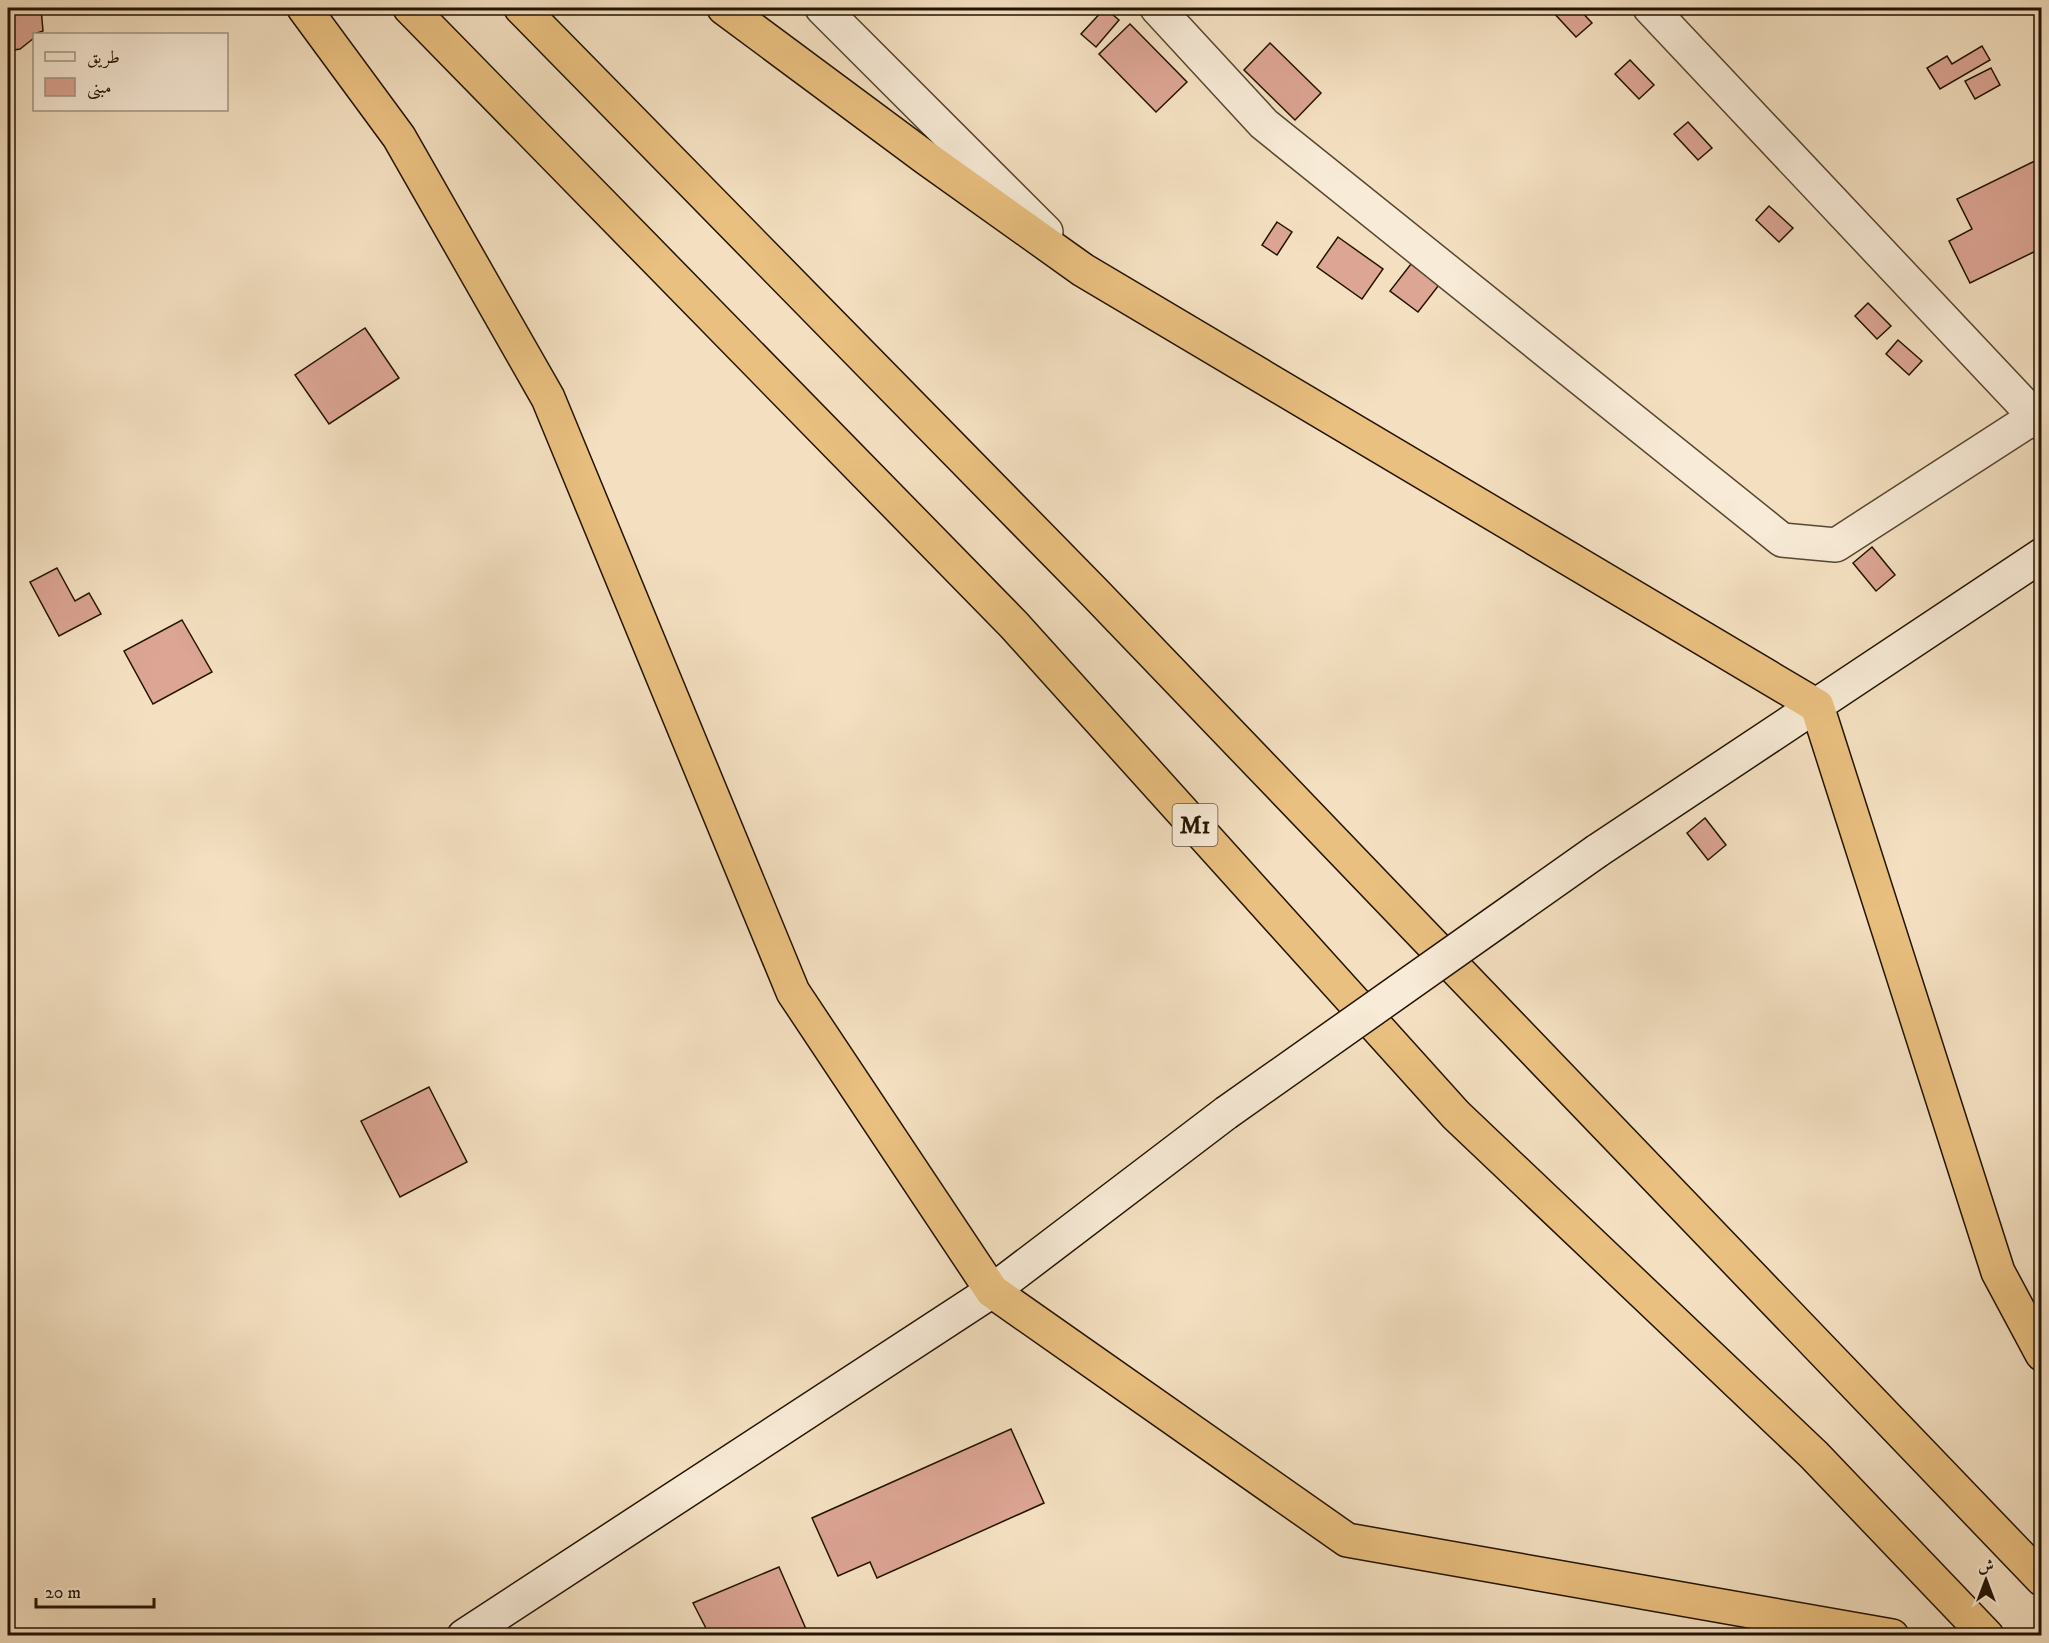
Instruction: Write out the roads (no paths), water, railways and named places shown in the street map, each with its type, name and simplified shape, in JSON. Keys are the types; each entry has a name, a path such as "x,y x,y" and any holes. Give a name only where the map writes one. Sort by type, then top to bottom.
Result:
{"highway":[{"path":"304,8 399,137 548,398 793,992 992,1291 1347,1540 1892,1635"},
{"name":"M1","path":"410,8 1014,625 1456,1115 1814,1455 1987,1635"},
{"path":"521,8 1095,593 2042,1579"},
{"path":"724,8 926,158 1083,270 1817,706 1998,1272 2042,1354"}],"street":[{"path":"822,8 1083,270"},
{"path":"1157,8 1264,124 1782,540 1836,545 2038,421 1650,8"},
{"path":"464,1635 992,1291 1226,1113 1597,851 2042,555"}]}
